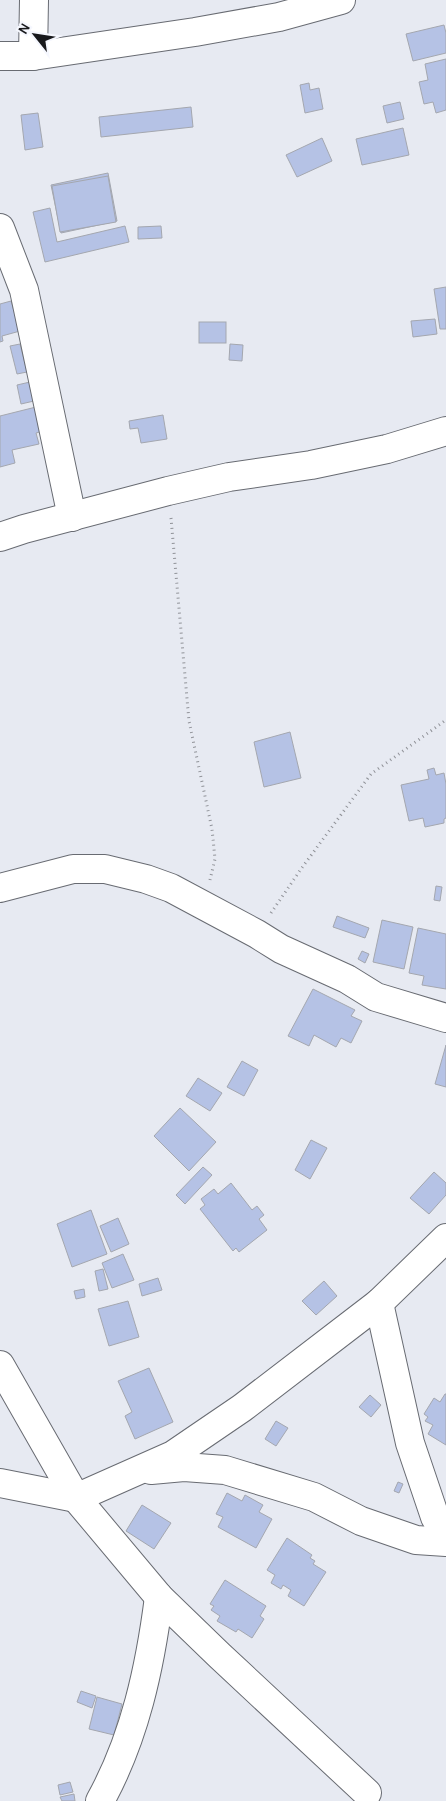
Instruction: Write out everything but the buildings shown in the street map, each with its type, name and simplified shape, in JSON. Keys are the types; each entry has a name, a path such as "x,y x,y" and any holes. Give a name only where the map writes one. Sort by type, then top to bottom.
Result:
{"street":[{"path":"33,56 34,0"},
{"path":"0,56 33,56 195,32 278,17 341,0"},
{"path":"0,228 24,290 72,517"},
{"path":"0,537 168,491 228,477 311,466 387,449 446,431"},
{"path":"0,888 73,870 105,869 146,879 171,888 257,934 280,949 347,979 376,997 446,1018"},
{"path":"0,1483 76,1498 173,1455 242,1408 380,1303 446,1238"},
{"path":"380,1303 410,1443 435,1517 446,1537"},
{"path":"0,1365 76,1498 159,1597 218,1655 367,1793"},
{"path":"136,1471 184,1468 225,1470 314,1497 361,1521 416,1540 446,1542"},
{"path":"100,1801 117,1765 135,1718 152,1648 159,1597"}],"path":[{"path":"168,491 189,721 212,829 214,859 204,905"},
{"path":"257,934 301,868 371,774 446,720"}]}
